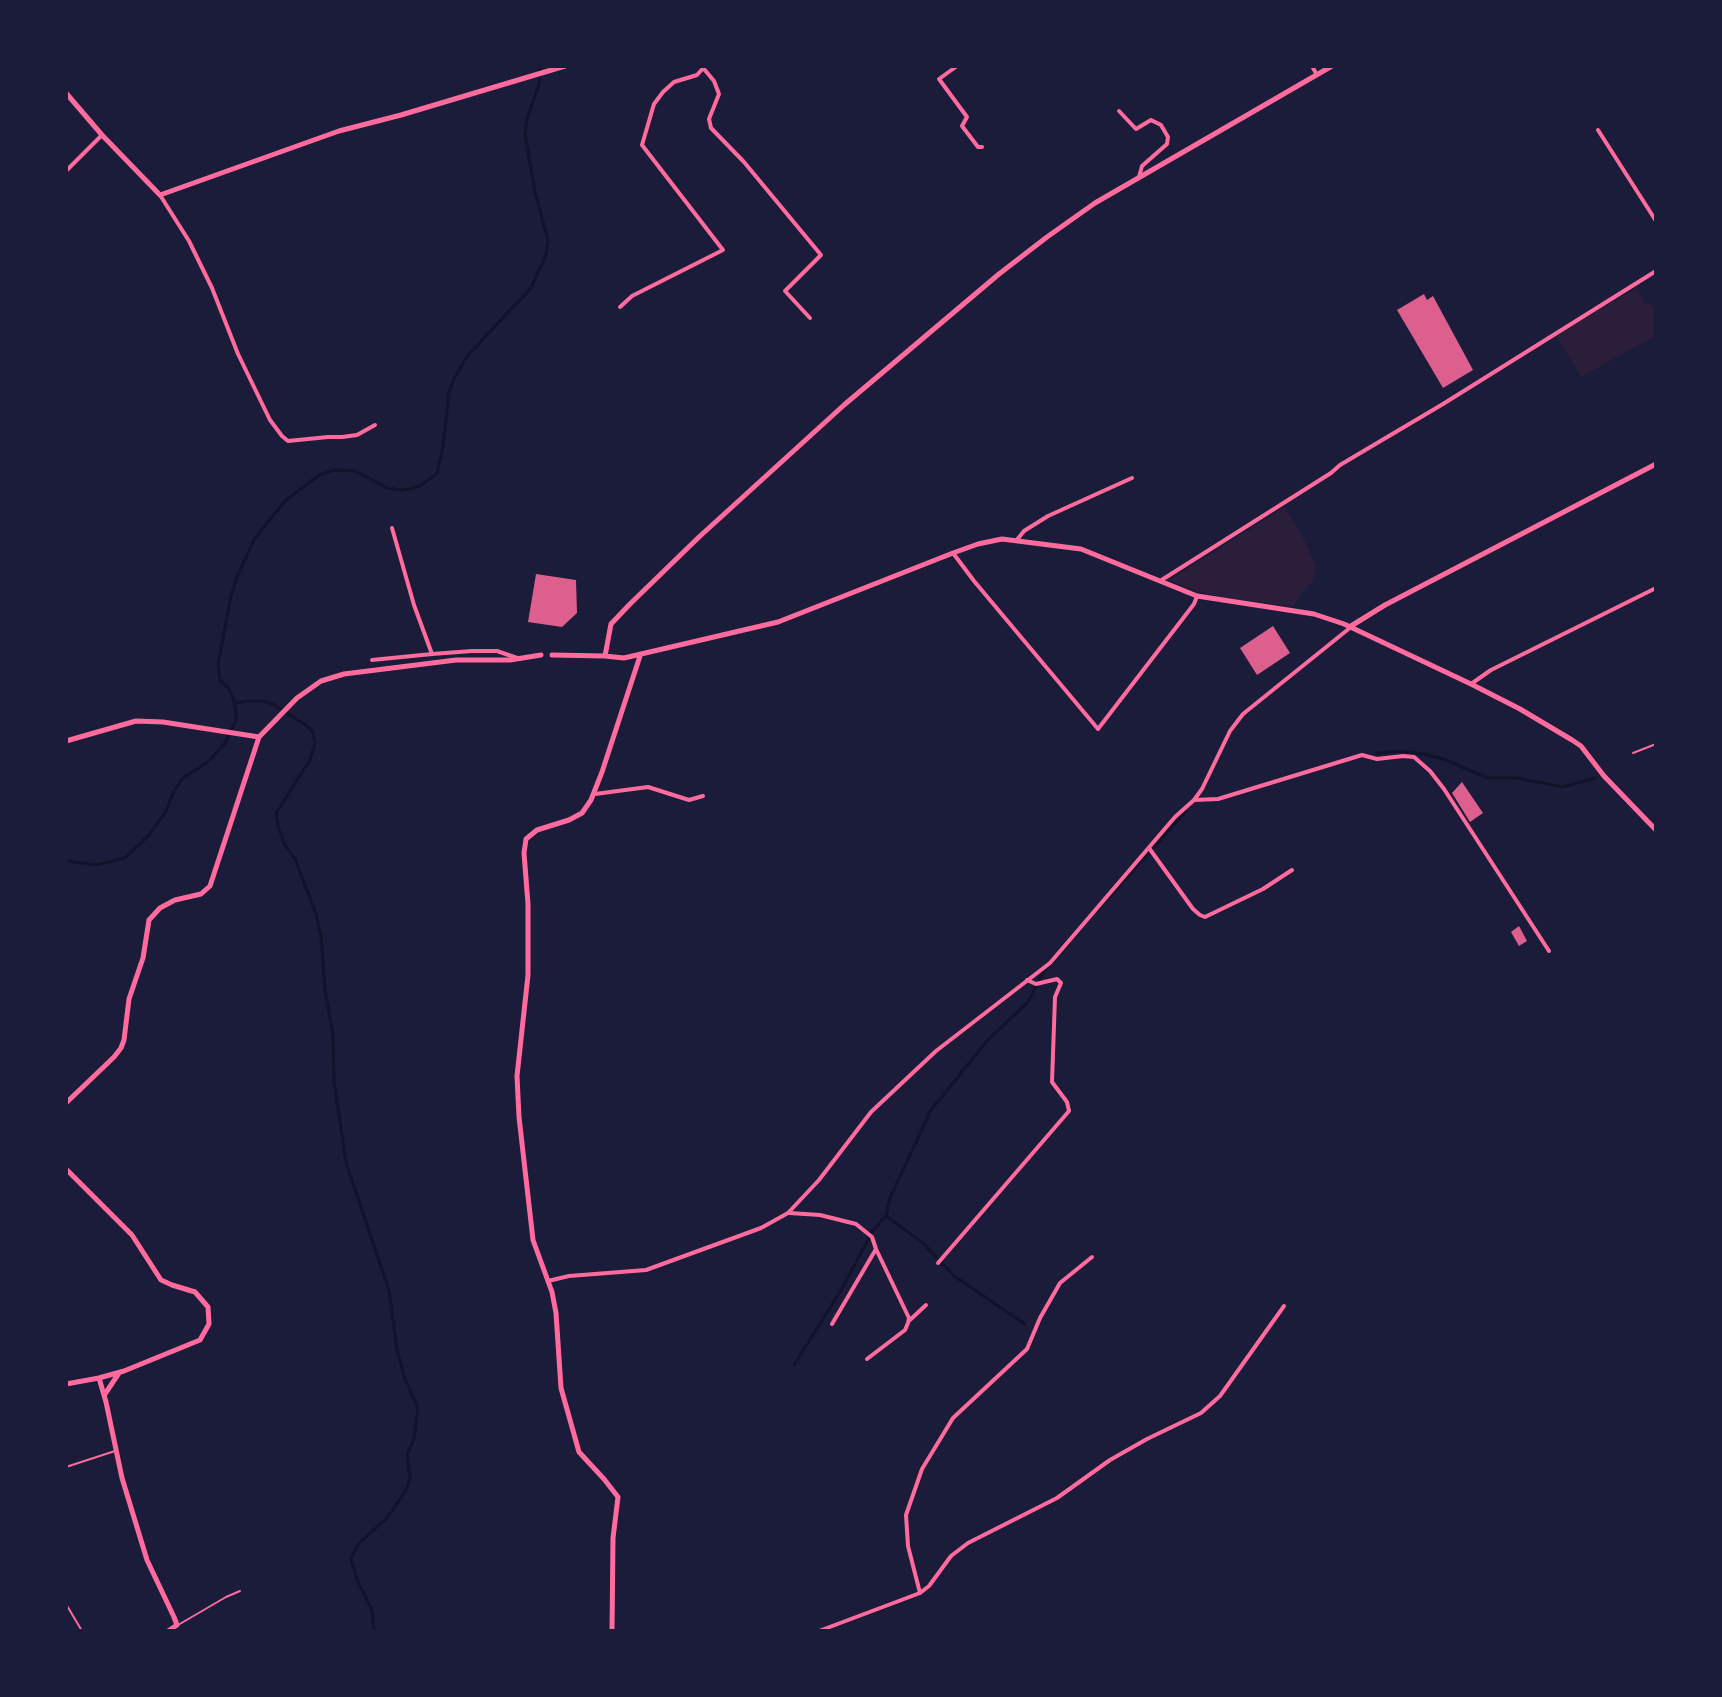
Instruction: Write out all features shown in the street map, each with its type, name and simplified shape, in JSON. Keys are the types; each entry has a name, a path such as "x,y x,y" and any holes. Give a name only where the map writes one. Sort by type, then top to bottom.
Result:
{"street":[{"path":"160,195 339,131 565,66"},
{"path":"957,66 939,79 967,117 962,126 978,147 982,147"},
{"path":"1312,66 1317,75"},
{"path":"605,656 611,624 699,537 844,405 999,274 1095,203 1332,66"},
{"path":"620,307 632,296 723,250 642,145 654,104 663,92 674,82 697,75 704,67 719,94 709,119 711,128 744,162 821,255 785,291 810,318"},
{"path":"66,93 160,195 189,241 212,288 238,354 270,420 282,436 288,441 342,437 357,435 375,425"},
{"path":"1119,111 1136,129 1151,120 1161,125 1168,137 1167,144 1142,166 1139,177"},
{"path":"1598,130 1656,221"},
{"path":"66,171 102,135"},
{"path":"1160,581 1340,465 1656,271"},
{"path":"548,1281 569,1276 646,1270 761,1228 788,1213 819,1180 871,1112 936,1051 1050,963 1150,850 1175,817 1194,800 1230,731 1243,714 1351,627 1399,597 1656,464"},
{"path":"1016,541 1024,531 1048,516 1132,478"},
{"path":"392,528 432,654"},
{"path":"552,655 624,658 778,622 953,553 1002,539 1081,549 1197,596 1314,614 1351,627 1471,684 1581,746 1604,776 1656,830"},
{"path":"953,553 1098,729 1197,596"},
{"path":"1471,684 1491,670 1656,588"},
{"path":"372,660 497,651 521,659"},
{"path":"66,1103 121,1048 129,999 143,958 149,920 160,908 175,900 201,894 210,886 259,737 297,698 321,681 344,674 456,660 521,659 541,655"},
{"path":"612,1631 613,1538 618,1497 579,1452 561,1388 556,1313 533,1240 517,1076 528,975 526,839 537,830 582,813 595,794 640,655"},
{"path":"66,741 136,721 163,722 259,737"},
{"path":"1194,800 1218,799 1362,755 1377,759 1414,757 1444,789 1549,951"},
{"path":"595,794 648,787 689,800 703,796"},
{"path":"1150,850 1193,909 1207,918 1292,870"},
{"path":"938,1263 1069,1111 1067,1102 1052,1082 1055,997 1061,983 1057,979 1039,984 1027,980"},
{"path":"66,1169 132,1235 161,1280 195,1292 208,1307 209,1324 200,1340 119,1373 66,1384"},
{"path":"788,1213 820,1215 856,1224 870,1235 909,1318 905,1330 867,1359"},
{"path":"832,1324 876,1249"},
{"path":"920,1593 908,1546 906,1515 922,1469 953,1418 1027,1349 1060,1283 1092,1257"},
{"path":"909,1318 926,1305"},
{"path":"819,1631 920,1593 929,1586 951,1556 968,1543 1057,1498 1110,1460 1201,1413 1220,1396 1284,1306"},
{"path":"104,1395 119,1373"},
{"path":"99,1378 122,1478 147,1560 177,1625 168,1631"}],"lane":[{"path":"1633,753 1656,744"},
{"path":"66,1467 116,1451"},
{"path":"177,1625 240,1591"},
{"path":"66,1604 82,1631"}],"shaded area":[{"path":"1637,288 1645,304 1650,303 1656,311 1656,336 1581,377 1557,337"},
{"path":"1285,507 1316,567 1313,581 1294,606 1229,599 1169,580"}],"building":[{"path":"1424,294 1427,300 1433,296 1473,370 1443,388 1397,310"},
{"path":"536,574 576,580 577,613 562,627 528,622"},
{"path":"1273,626 1290,653 1257,675 1240,648"},
{"path":"1462,782 1483,813 1470,822 1452,793"},
{"path":"1519,926 1527,941 1519,946 1511,932"}],"waterway":[{"path":"66,861 96,865 125,858 149,835 166,811 182,779 209,761 225,743 236,720 236,712 228,687 220,681 218,664 231,596 255,538 285,501 319,475 336,470 356,471 387,488 401,490 421,485 437,474 449,392 455,377 468,355 531,288 546,255 548,240 535,192 525,134 539,85 540,66"},
{"path":"234,703 263,701 273,704 313,732 315,743 310,760 276,813 278,826 285,845 295,859 316,914 333,1035 334,1081 346,1163 389,1290 397,1350 418,1408 414,1438 407,1456 410,1477 407,1489 386,1519 359,1543 351,1558 357,1580 372,1610 374,1631"},
{"path":"1376,753 1401,751 1424,754 1488,778 1517,778 1563,787 1595,778"},
{"path":"1097,911 1186,811"},
{"path":"794,1365 843,1287 873,1230 886,1216 890,1198 931,1110 987,1041 1028,1002 1044,971 1069,944"},
{"path":"886,1216 923,1243 954,1276 1025,1324"}]}
